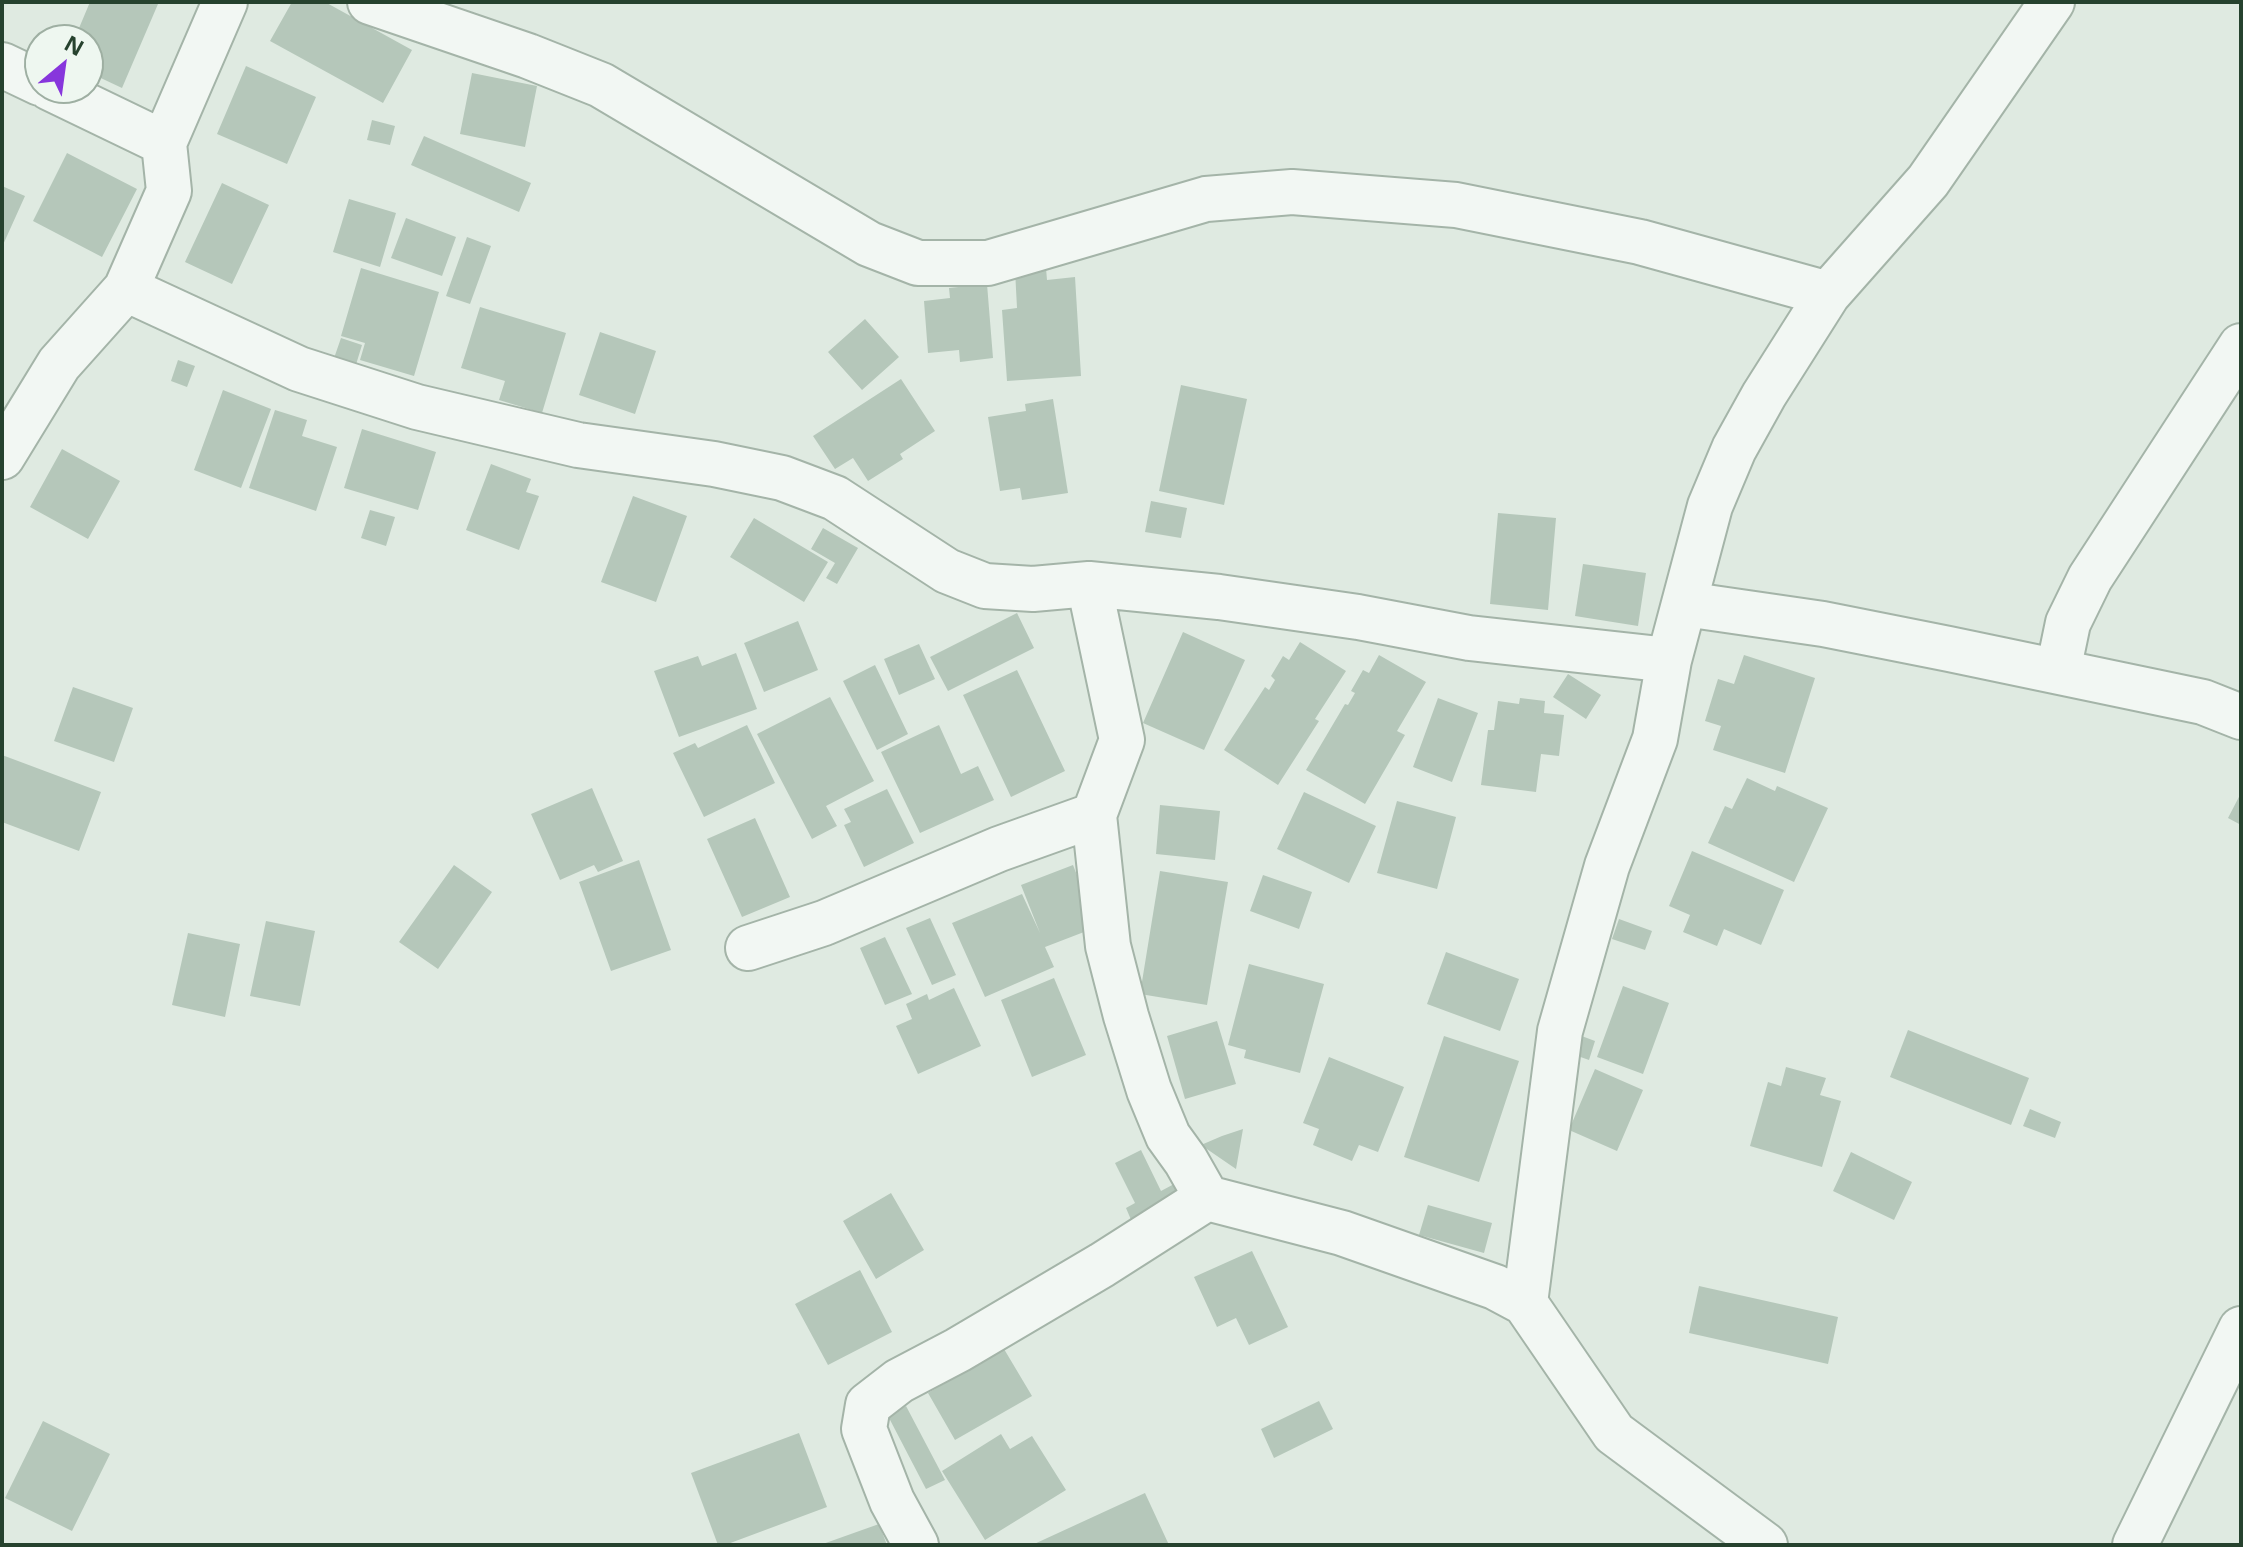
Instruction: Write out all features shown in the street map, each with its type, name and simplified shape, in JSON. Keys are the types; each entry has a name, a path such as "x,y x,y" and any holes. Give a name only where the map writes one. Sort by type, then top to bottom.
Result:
{"street":[{"path":"2,457 59,364 126,289 169,191 164,143 225,2"},
{"path":"370,2 528,56 601,85 869,244 918,263 988,263 1206,199 1292,192 1456,205 1640,242 1828,294"},
{"path":"1525,1303 1560,1031 1607,866 1655,739 1669,660 1710,506 1734,449 1764,395 1828,294 1928,181 2052,2"},
{"path":"2,65 24,75"},
{"path":"83,104 164,143"},
{"path":"126,289 299,369 417,407 578,445 714,464 782,478 835,498 947,571 985,586 1033,589 1089,584 1219,597 1358,617 1469,638 1669,660"},
{"path":"2058,671 2068,623 2090,578 2241,346"},
{"path":"1089,584 1122,740 1094,815 1108,946 1149,1090 1168,1136 1207,1198 1342,1233 1495,1287 1525,1303 1614,1433 1765,1545"},
{"path":"1685,604 1823,624 2058,671 2203,702 2241,717"},
{"path":"748,948 824,923 999,849 1094,815"},
{"path":"916,1545 892,1501 864,1429 868,1405 899,1381 1102,1265 1207,1198"},
{"path":"2135,1545 2241,1329"}],"building":[{"path":"90,2 158,4 122,88 104,80 104,24 81,24"},
{"path":"292,2 325,2 412,50 383,103 270,41"},
{"path":"246,66 316,97 287,164 217,134"},
{"path":"472,73 537,86 525,147 460,134"},
{"path":"372,120 395,126 390,145 367,140"},
{"path":"424,136 531,183 519,212 411,165"},
{"path":"67,153 137,189 102,257 33,221"},
{"path":"222,183 269,205 232,284 185,262"},
{"path":"2,186 25,196 2,247"},
{"path":"349,199 396,213 380,267 333,252"},
{"path":"406,218 456,237 442,276 391,258"},
{"path":"467,237 491,246 470,304 446,296"},
{"path":"361,268 439,292 414,376 360,360 365,343 341,336"},
{"path":"1046,268 1047,280 1075,277 1081,376 1007,381 1002,310 1017,308 1015,270"},
{"path":"987,284 993,358 960,362 959,350 928,353 924,301 950,298 949,288"},
{"path":"480,307 566,333 542,413 499,400 505,381 461,368"},
{"path":"865,319 899,357 862,390 828,352"},
{"path":"600,332 656,351 635,414 579,395"},
{"path":"341,338 362,345 354,371 332,364"},
{"path":"178,360 195,366 187,387 171,381"},
{"path":"901,379 935,431 900,454 903,459 868,481 853,458 835,469 813,436"},
{"path":"1181,385 1247,399 1224,505 1159,491"},
{"path":"223,390 271,409 241,488 194,470"},
{"path":"1053,399 1068,493 1022,500 1020,488 1000,491 988,417 1026,411 1025,404"},
{"path":"275,410 307,420 302,436 337,447 316,511 249,488"},
{"path":"362,429 436,452 418,510 344,488"},
{"path":"62,449 120,481 88,539 30,507"},
{"path":"491,464 531,479 526,492 539,496 519,550 466,530"},
{"path":"633,496 687,516 656,602 601,582"},
{"path":"1151,501 1187,508 1181,538 1145,532"},
{"path":"370,510 395,517 386,546 361,538"},
{"path":"1498,513 1556,518 1548,610 1490,604"},
{"path":"754,518 828,562 804,602 730,557"},
{"path":"823,528 858,548 837,584 826,578 835,563 811,549"},
{"path":"1583,564 1646,573 1638,626 1575,616"},
{"path":"1017,613 1034,648 948,691 930,657"},
{"path":"798,621 818,670 764,692 744,643"},
{"path":"1183,632 1245,660 1204,750 1143,723"},
{"path":"1300,642 1346,671 1315,719 1319,721 1278,785 1224,750 1265,687 1269,690 1275,680 1271,676 1283,656 1289,660"},
{"path":"919,644 935,679 899,695 884,659"},
{"path":"736,653 757,709 679,737 654,671 698,656 702,666"},
{"path":"1379,655 1426,682 1397,731 1405,735 1365,804 1306,770 1345,704 1348,705 1355,693 1351,691 1363,670 1369,673"},
{"path":"1744,655 1815,678 1785,773 1713,750 1721,726 1705,721 1718,679 1734,684"},
{"path":"875,665 908,734 877,750 843,681"},
{"path":"1017,670 1065,771 1011,797 963,695"},
{"path":"1568,674 1601,695 1586,719 1553,697"},
{"path":"73,687 133,708 114,762 54,741"},
{"path":"830,697 874,781 826,806 837,826 812,839 757,734"},
{"path":"1438,698 1478,713 1452,782 1413,767"},
{"path":"1520,698 1545,701 1544,713 1564,715 1559,756 1541,754 1536,792 1481,785 1488,730 1494,730 1498,701 1519,704"},
{"path":"747,725 775,783 704,817 673,753 695,743 698,748"},
{"path":"939,725 961,774 978,766 994,800 920,833 881,752"},
{"path":"2,755 101,792 79,851 2,822"},
{"path":"1747,778 1775,791 1777,786 1828,808 1794,882 1708,843 1725,806 1732,809"},
{"path":"592,788 623,861 598,872 594,865 560,880 531,814"},
{"path":"887,789 914,843 864,867 844,825 851,822 844,809"},
{"path":"1304,792 1376,826 1349,883 1277,849"},
{"path":"2241,793 2241,825 2228,818"},
{"path":"1397,801 1456,817 1437,889 1377,873"},
{"path":"1160,805 1220,811 1215,860 1156,854"},
{"path":"755,818 790,897 742,917 707,839"},
{"path":"1692,851 1784,890 1761,945 1724,929 1717,946 1683,932 1690,915 1669,906"},
{"path":"639,860 671,950 611,971 579,882"},
{"path":"454,865 492,892 438,969 399,942"},
{"path":"1073,865 1097,927 1045,947 1054,967 985,997 952,923 1022,894 1040,933 1021,885"},
{"path":"1160,871 1228,882 1207,1005 1140,994"},
{"path":"1263,875 1312,892 1299,929 1250,911"},
{"path":"930,918 956,975 932,985 906,928"},
{"path":"1619,919 1652,931 1645,950 1612,939"},
{"path":"266,921 315,931 300,1006 250,996"},
{"path":"188,933 240,944 225,1017 172,1005"},
{"path":"885,937 912,994 885,1005 860,948"},
{"path":"1446,952 1519,979 1500,1031 1427,1004"},
{"path":"1249,964 1324,984 1300,1073 1244,1058 1246,1050 1228,1045"},
{"path":"1054,978 1086,1055 1032,1077 1001,1000"},
{"path":"1623,986 1669,1003 1643,1074 1597,1057"},
{"path":"954,988 981,1046 918,1074 896,1026 912,1019 906,1004 927,994 929,1000"},
{"path":"1217,1021 1236,1084 1185,1099 1167,1036"},
{"path":"1908,1030 2029,1078 2011,1125 1890,1077"},
{"path":"1579,1035 1595,1041 1589,1060 1572,1054"},
{"path":"1444,1036 1519,1061 1479,1182 1404,1157"},
{"path":"1329,1057 1404,1087 1378,1152 1359,1145 1352,1161 1313,1145 1319,1129 1303,1123"},
{"path":"1786,1067 1826,1078 1820,1095 1841,1101 1822,1167 1750,1146 1768,1082 1781,1086"},
{"path":"1595,1069 1643,1090 1617,1151 1569,1130"},
{"path":"2030,1109 2061,1122 2055,1138 2023,1126"},
{"path":"1243,1129 1236,1169 1201,1145 1222,1136"},
{"path":"1141,1150 1161,1191 1176,1183 1182,1198 1132,1222 1126,1208 1135,1203 1115,1163"},
{"path":"1851,1152 1912,1182 1894,1220 1833,1191"},
{"path":"891,1193 924,1250 876,1279 843,1221"},
{"path":"1428,1205 1492,1223 1484,1253 1419,1235"},
{"path":"1252,1251 1288,1327 1249,1345 1236,1318 1217,1327 1194,1277"},
{"path":"860,1270 892,1332 828,1365 795,1304"},
{"path":"1699,1286 1838,1317 1828,1364 1689,1333"},
{"path":"1004,1349 1032,1396 955,1440 928,1393"},
{"path":"1319,1401 1333,1429 1274,1458 1261,1429"},
{"path":"906,1406 945,1480 926,1489 888,1416"},
{"path":"43,1421 110,1454 72,1531 5,1498"},
{"path":"799,1433 827,1507 718,1545 691,1473"},
{"path":"1001,1434 1010,1449 1032,1436 1066,1490 985,1540 942,1471"},
{"path":"1145,1493 1169,1545 1032,1545"},
{"path":"879,1524 887,1545 820,1545"}]}
